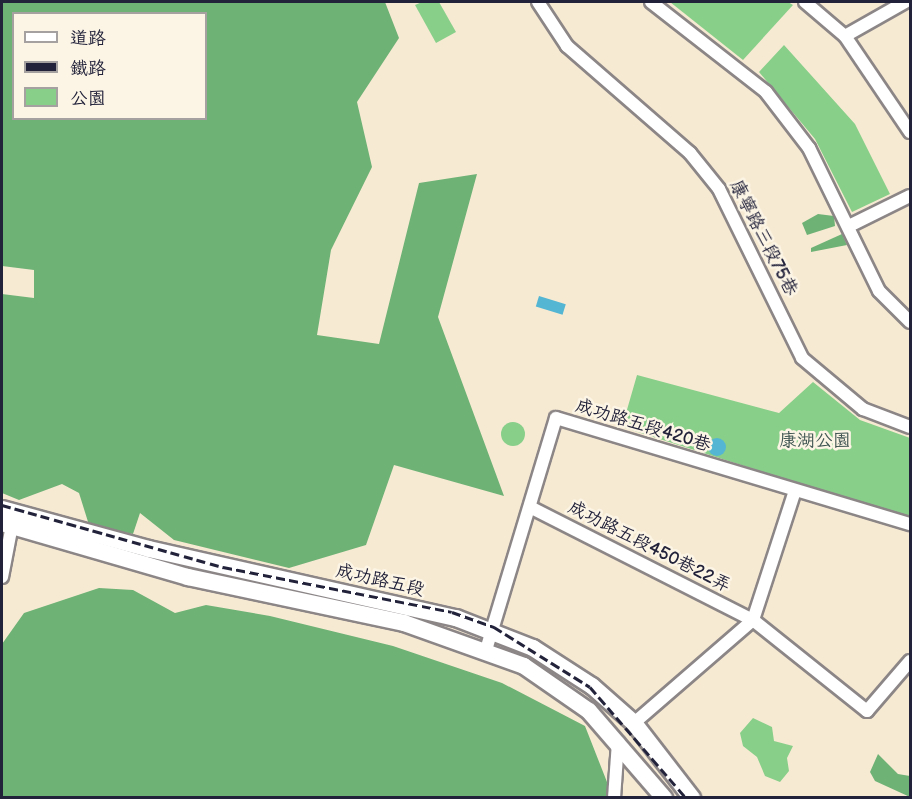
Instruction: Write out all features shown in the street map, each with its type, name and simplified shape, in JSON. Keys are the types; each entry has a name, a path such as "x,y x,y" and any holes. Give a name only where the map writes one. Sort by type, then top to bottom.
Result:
{"main road":[{"name":"成功路五段","path":"7,518 456,618 492,631 533,648 592,686 634,723 692,798"},
{"name":"成功路五段","path":"7,518 188,577 404,623 486,650 556,686 618,742 664,798"}],"street":[{"name":"康寧路三段75巷","path":"538,2 567,45 690,153 720,189 802,358 863,409 910,427"},
{"path":"651,2 766,92 809,148 879,291 910,322"},
{"path":"807,2 845,36 906,109 910,132"},
{"path":"845,36 905,2"},
{"path":"849,226 910,196"},
{"name":"成功路五段420巷","path":"486,650 556,418 795,491"},
{"path":"634,723 753,620 795,491 910,524"},
{"name":"成功路五段450巷22弄","path":"530,507 753,620 867,711 910,662"},
{"path":"2,577 7,518"},
{"path":"614,798 618,742"}],"green space":[{"path":"2,2 385,2 399,38 357,102 372,167 331,250 317,335 379,344 419,183 477,174 438,317 504,496 394,465 366,545 289,568 174,540 140,513 133,534 89,525 79,493 62,484 19,500 2,493 2,294 34,298 34,270 2,266"},
{"path":"422,2 439,2 456,32 436,43 415,5"},
{"path":"670,2 788,2 793,5 743,60"},
{"path":"784,45 855,124 890,194 852,212 815,139 759,72"},
{"path":"818,214 834,216 835,226 807,235 802,223"},
{"path":"842,234 847,245 811,252 811,248"},
{"name":"康湖公園","path":"637,375 779,413 813,382 860,420 910,438 910,519 622,427"},
{"path":"513,422 522,425 525,434 522,443 513,446 504,443 501,434 504,425"},
{"path":"99,588 133,590 175,613 206,605 270,616 393,646 502,683 585,726 607,782 607,797 2,797 2,644 24,613"},
{"path":"753,718 772,727 774,741 793,746 787,758 789,771 780,782 765,776 757,757 743,746 740,733"},
{"path":"878,754 898,774 910,776 910,797 875,781 870,772"}],"water":[{"path":"539,296 566,304 563,315 536,307"},
{"path":"717,438 725,443 726,447 721,455 717,456 709,451 708,447 713,439"}],"railway":[{"path":"2,505 223,567 452,612 494,627 590,687 686,798"}]}
